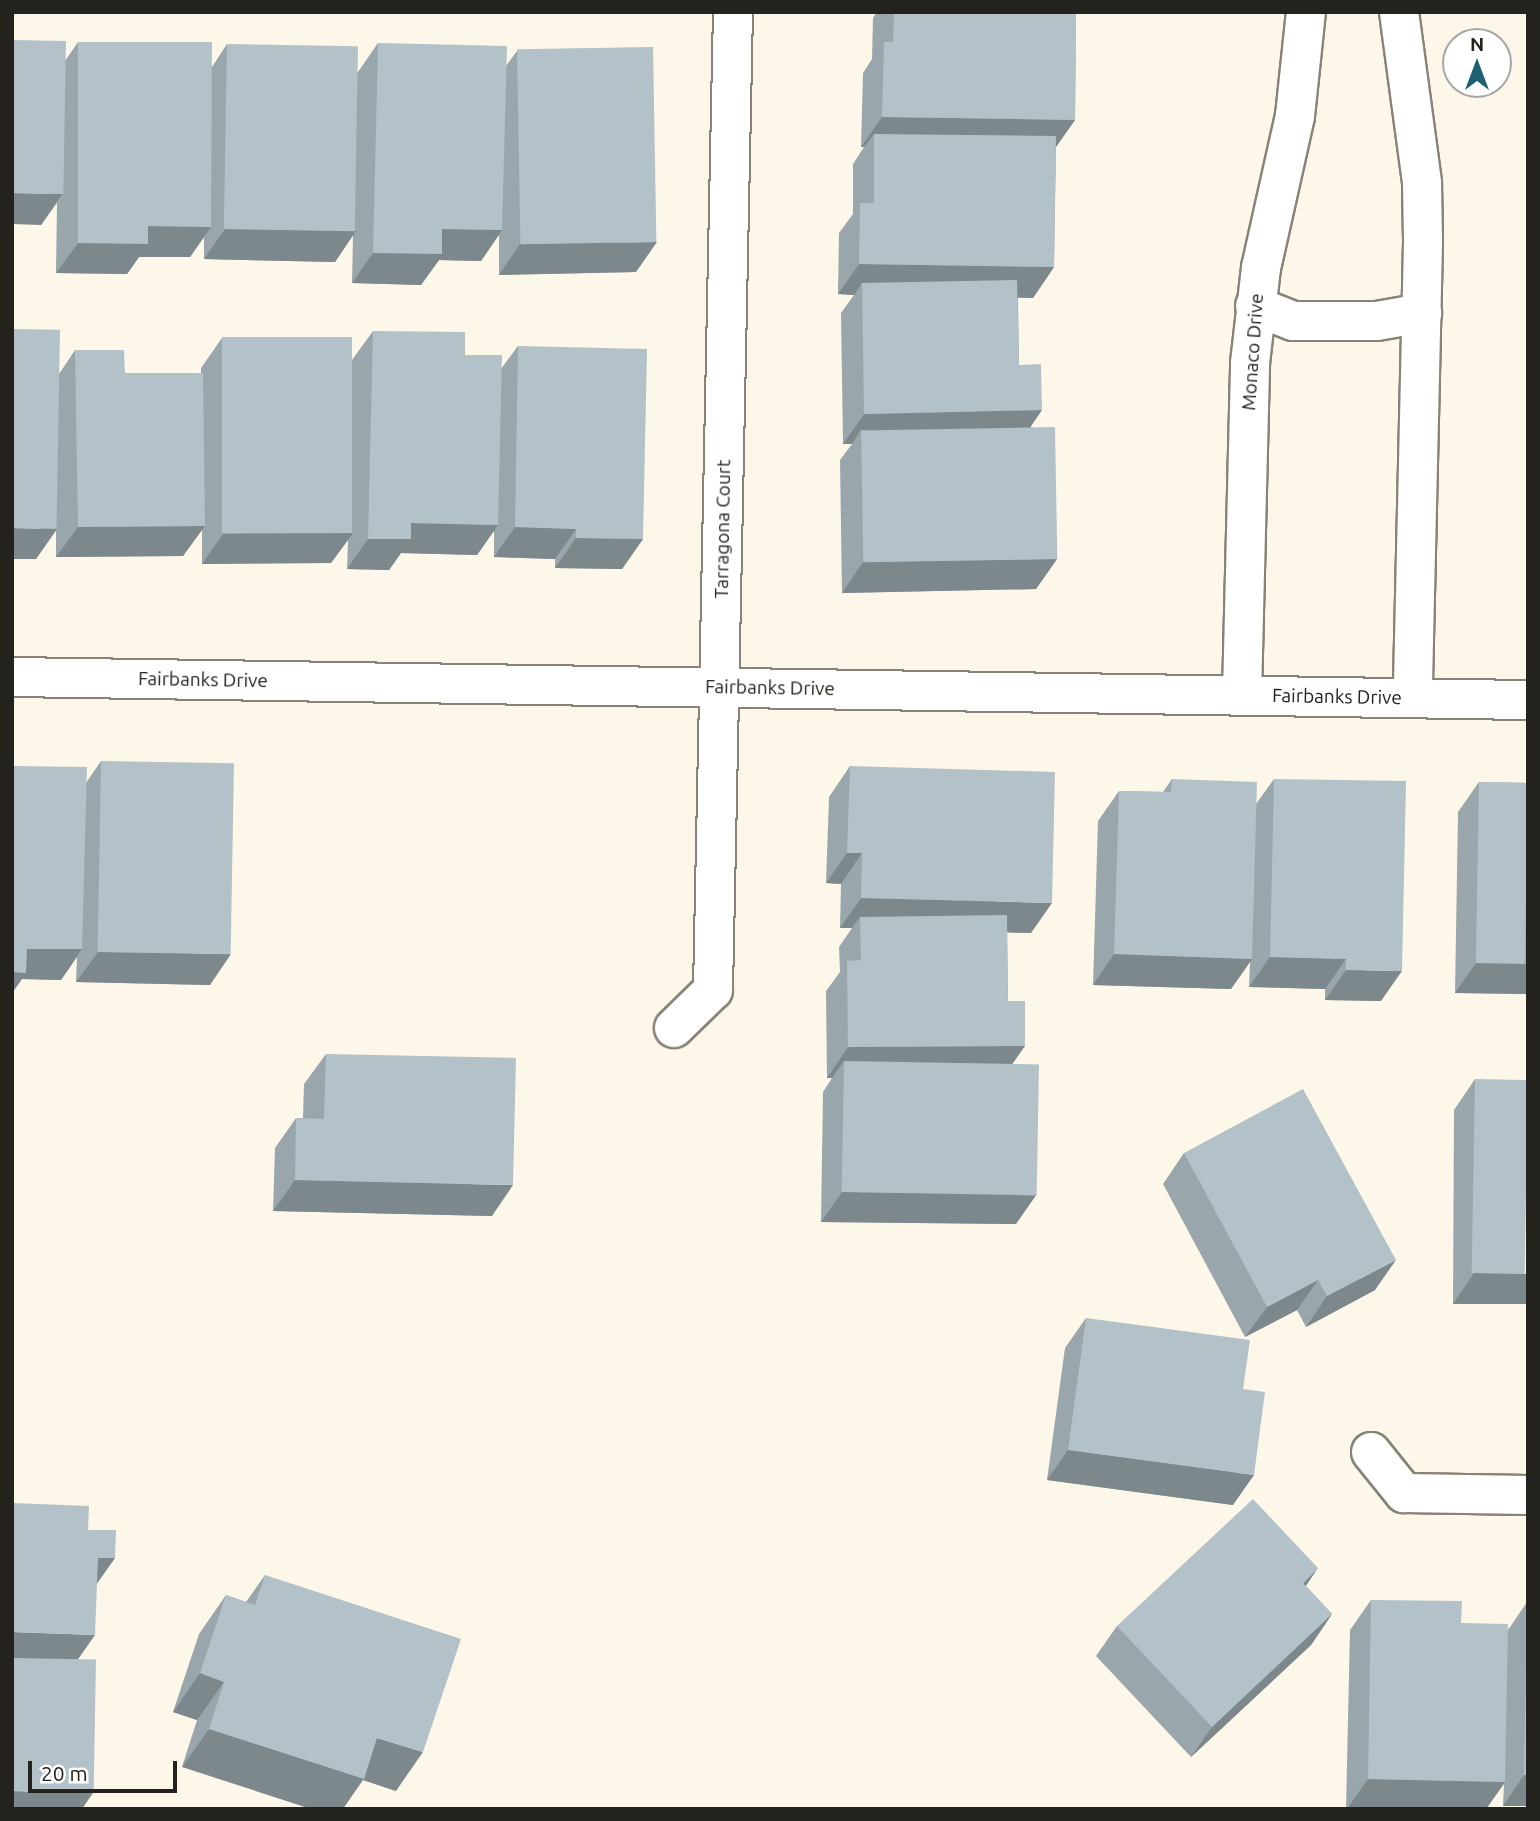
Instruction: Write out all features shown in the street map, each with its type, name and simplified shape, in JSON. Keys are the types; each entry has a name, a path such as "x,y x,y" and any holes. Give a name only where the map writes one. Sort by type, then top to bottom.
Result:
{"street":[{"name":"Tarragona Court","path":"674,1028 713,990 733,12"},
{"name":"Monaco Drive","path":"1242,695 1250,363 1255,306 1294,116 1306,12"},
{"path":"1399,12 1422,183 1422,313 1413,698"},
{"path":"1255,306 1293,321 1377,321 1422,313"},
{"name":"Fairbanks Drive","path":"12,677 1528,700"},
{"path":"1371,1452 1404,1493 1528,1495"}],"building":[{"path":"894,12 1076,12 1075,120 882,117 884,42 893,42"},
{"path":"12,40 66,41 63,194 12,193"},
{"path":"78,42 212,42 211,227 148,226 148,244 78,243"},
{"path":"378,43 507,46 502,230 442,229 442,254 373,253"},
{"path":"227,44 358,46 355,231 224,229"},
{"path":"653,47 656,242 520,244 517,49"},
{"path":"874,134 1056,136 1054,267 859,264 860,203 874,203"},
{"path":"1017,280 1019,365 1041,364 1042,410 864,414 862,283"},
{"path":"12,329 60,330 57,529 12,528"},
{"path":"373,331 465,332 465,355 502,355 498,525 411,523 411,539 368,539"},
{"path":"222,337 352,337 352,533 222,533"},
{"path":"518,346 647,349 643,539 576,538 576,529 515,527"},
{"path":"75,350 124,350 125,373 203,373 205,526 78,527"},
{"path":"1055,427 1057,559 863,562 861,430"},
{"path":"101,761 234,763 231,954 98,952"},
{"path":"12,766 87,767 82,949 27,949 26,973 12,972"},
{"path":"850,766 1055,772 1052,903 861,898 862,853 847,853"},
{"path":"1172,779 1257,782 1252,959 1114,954 1119,791 1171,792"},
{"path":"1274,779 1406,781 1402,971 1346,970 1346,959 1270,957"},
{"path":"1479,782 1528,783 1525,964 1476,963"},
{"path":"1007,915 1008,1001 1025,1001 1025,1046 848,1047 847,961 861,960 860,917"},
{"path":"326,1054 516,1058 513,1185 295,1180 296,1118 324,1119"},
{"path":"844,1061 1039,1064 1037,1195 842,1192"},
{"path":"1475,1079 1528,1080 1525,1274 1472,1273"},
{"path":"1303,1089 1396,1260 1327,1296 1318,1280 1267,1307 1184,1153"},
{"path":"1086,1318 1250,1340 1243,1389 1265,1392 1254,1475 1068,1450"},
{"path":"1253,1499 1318,1568 1303,1583 1332,1614 1212,1727 1117,1626"},
{"path":"12,1503 89,1506 88,1530 116,1530 115,1558 98,1558 95,1635 12,1632"},
{"path":"265,1575 461,1639 423,1752 377,1738 364,1779 209,1729 224,1682 200,1673 226,1595 255,1605"},
{"path":"1371,1600 1462,1601 1461,1623 1508,1624 1505,1782 1368,1779"},
{"path":"1527,1602 1528,1775 1524,1775"},
{"path":"12,1658 96,1659 94,1792 12,1791"}]}
